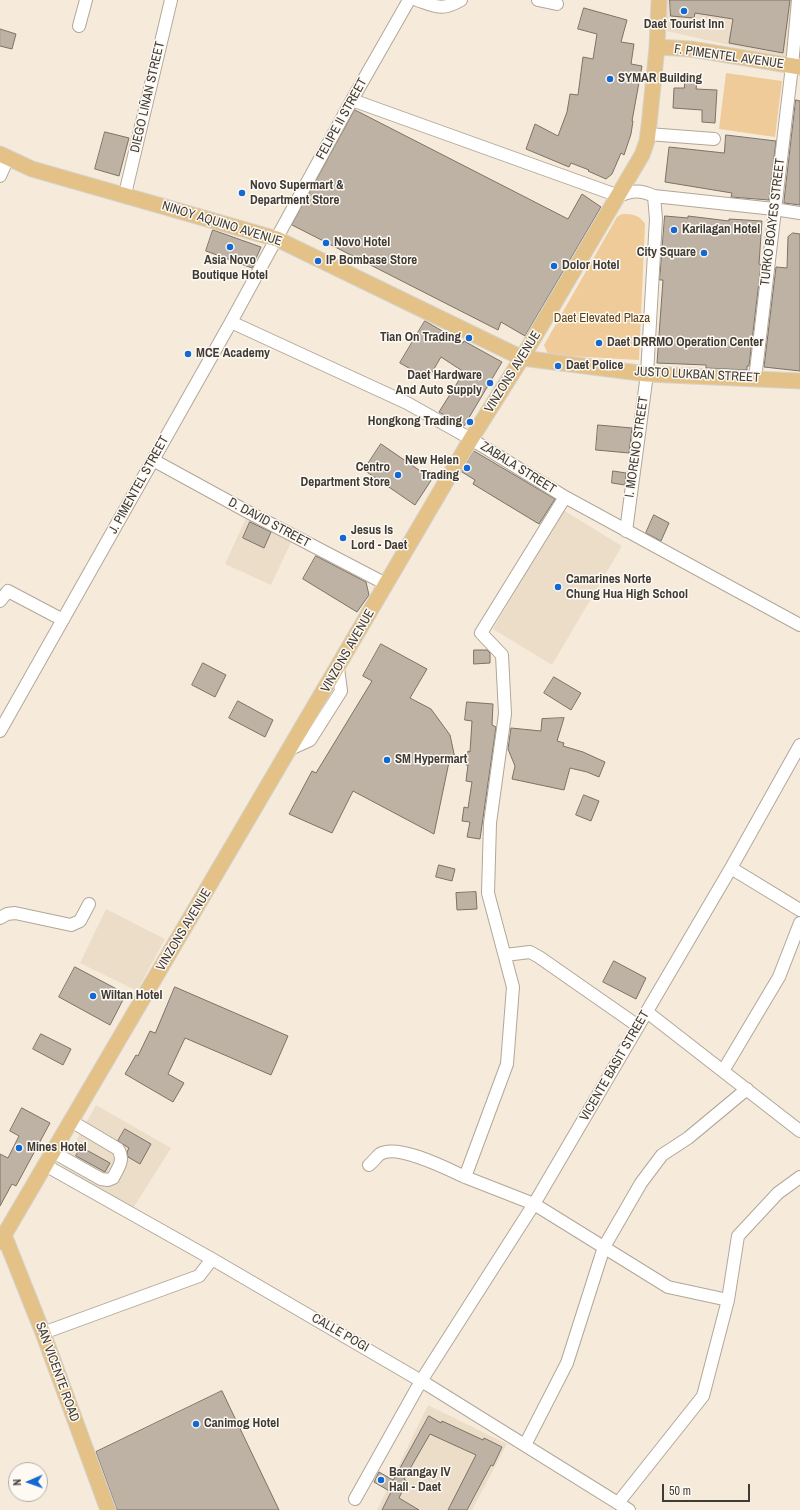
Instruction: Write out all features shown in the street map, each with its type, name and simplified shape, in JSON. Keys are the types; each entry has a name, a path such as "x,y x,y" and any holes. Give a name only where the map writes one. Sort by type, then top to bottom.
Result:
{"main road":[{"name":"VINZONS AVENUE","path":"1,1236 49,1159 471,439 522,358 642,155 648,134 657,47 659,0"},
{"name":"F. PIMENTEL AVENUE","path":"657,47 691,49 796,66"},
{"name":"NINOY AQUINO AVENUE","path":"4,156 32,168 277,239 522,358"},
{"name":"JUSTO LUKBAN STREET","path":"522,358 647,374 800,381"},
{"name":"SAN VICENTE ROAD","path":"1,1236 43,1333 108,1510"}],"street":[{"path":"79,26 86,0"},
{"name":"DIEGO LIÑAN STREET","path":"125,194 171,0"},
{"name":"FELIPE II STREET","path":"277,239 352,100 409,0"},
{"path":"417,0 440,8 452,5 461,0"},
{"path":"538,0 557,4"},
{"name":"TURKO BOAYES STREET","path":"755,379 774,209 796,66 798,0"},
{"path":"352,100 619,196 629,191 637,190 654,196 800,213"},
{"path":"648,134 714,139"},
{"path":"0,176 4,156"},
{"name":"I. MORENO STREET","path":"626,531 647,374 656,218 654,196"},
{"name":"J. PIMENTEL STREET","path":"0,731 277,239"},
{"name":"ZABALA STREET","path":"231,322 407,403 471,439 565,497 800,625"},
{"name":"D. DAVID STREET","path":"153,460 248,512 386,584"},
{"path":"465,1177 507,1064 513,987 488,893 490,823 504,714 502,656 481,633 565,497"},
{"path":"0,601 4,589 63,620"},
{"name":"VICENTE BASIT STREET","path":"355,1499 421,1381 534,1204 731,868 800,745"},
{"path":"731,868 800,910"},
{"path":"0,918 7,914 15,913 71,925 80,922 89,904"},
{"path":"723,1071 779,977 800,923"},
{"path":"505,955 530,952 638,1026"},
{"path":"647,1012 800,1131"},
{"path":"525,1445 567,1363 604,1247 641,1183 662,1154 688,1138 747,1089"},
{"path":"49,1159 101,1179 108,1180 113,1178 122,1160 118,1149 71,1121"},
{"path":"369,1166 380,1154 386,1152 400,1152 428,1160 465,1177 534,1204 668,1287 728,1300"},
{"name":"CALLE POGI","path":"49,1159 212,1259 421,1381 629,1510"},
{"path":"618,1504 704,1396 728,1300 738,1236 778,1193 800,1177"},
{"path":"43,1333 199,1276 212,1259"}],"shaded area":[{"path":"664,0 792,0 787,58 662,30"},
{"name":"Camarines Norte Chung Hua High School","path":"563,510 622,546 552,665 493,629"},
{"path":"247,516 293,538 271,585 225,564"},
{"path":"106,909 165,939 137,991 80,963"},
{"path":"96,1105 171,1148 132,1210 62,1166"},
{"path":"428,1405 507,1444 472,1510 377,1510"}],"green space":[{"path":"726,73 782,81 775,137 719,129"},
{"name":"Daet Elevated Plaza","path":"622,214 636,216 645,224 639,360 551,355 547,352 544,345 617,217"}],"building":[{"path":"670,0 790,0 783,53 729,43 733,19 695,13 694,18 671,16"},
{"path":"584,8 627,20 621,42 634,44 631,64 642,66 631,134 624,155 621,153 612,174 606,179 571,163 569,167 526,149 535,124 558,136 567,112 570,94 578,95 583,57 593,59 597,34 578,29"},
{"path":"0,29 16,34 12,49 0,46"},
{"path":"685,82 697,82 696,89 717,90 715,123 702,122 702,110 673,108 674,88 684,88"},
{"path":"796,100 800,101 800,205 784,203"},
{"path":"355,110 568,219 582,194 601,207 525,336 501,322 498,330 292,225"},
{"path":"105,132 129,138 119,176 95,169"},
{"path":"726,135 776,141 769,200 731,197 732,193 665,182 669,147 724,153"},
{"path":"665,216 688,218 688,216 729,221 729,219 762,221 759,264 761,265 749,366 747,366 747,370 706,368 706,365 657,363 663,280 660,280"},
{"path":"213,230 261,247 252,268 206,251"},
{"path":"793,233 800,234 800,371 764,367 776,267 787,268 788,237"},
{"path":"425,321 463,343 464,341 502,362 464,426 439,412 464,372 441,357 428,379 400,363"},
{"path":"598,425 632,428 629,453 596,450"},
{"name":"Centro Department Store","path":"381,444 432,479 415,505 364,470"},
{"path":"474,451 555,499 539,524 473,484 475,480 462,472"},
{"path":"613,471 626,473 625,485 612,483"},
{"path":"654,515 669,523 661,541 646,533"},
{"path":"250,522 271,532 264,548 243,538"},
{"path":"316,556 366,582 369,595 357,612 303,579"},
{"name":"SM Hypermart","path":"381,644 427,669 410,698 431,709 450,735 456,763 449,762 434,834 353,791 332,833 289,814 312,771 316,773 372,681 363,676"},
{"path":"474,650 487,650 490,653 490,663 474,664"},
{"path":"203,663 226,675 215,697 192,685"},
{"path":"554,677 581,693 571,710 544,693"},
{"path":"238,701 273,720 265,737 229,718"},
{"path":"467,702 493,704 492,725 496,727 480,839 467,837 470,822 462,821 464,807 468,808 472,782 466,781 468,765 466,765 468,751 470,752 472,721 465,720"},
{"path":"564,718 557,741 564,743 563,746 583,752 605,762 599,777 587,772 570,768 564,790 512,779 515,766 508,749 511,728 541,731 542,719"},
{"path":"584,795 599,801 591,821 576,815"},
{"path":"439,865 455,869 452,881 436,877"},
{"path":"476,892 477,909 457,910 456,893"},
{"path":"614,961 646,978 636,999 603,982"},
{"name":"Wiltan Hotel","path":"75,967 126,994 110,1025 59,997"},
{"path":"175,987 288,1036 271,1075 185,1038 168,1074 184,1083 173,1102 125,1074 136,1055 138,1056 150,1031 155,1033"},
{"path":"41,1034 71,1049 63,1065 33,1049"},
{"path":"22,1108 50,1123 16,1186 12,1184 0,1206 0,1154 8,1158 19,1136 10,1131"},
{"path":"125,1129 151,1144 140,1164 128,1157 127,1152 129,1148 118,1141"},
{"path":"81,1147 110,1163 105,1172 76,1156"},
{"name":"Canimog Hotel","path":"222,1391 279,1510 117,1510 96,1452"},
{"path":"429,1416 441,1423 442,1421 502,1447 493,1466 491,1465 467,1510 448,1510 476,1455 430,1434 404,1479 407,1481 399,1498 419,1510 382,1510 391,1492 374,1482 379,1472 393,1480"}],"place":[{"name":"Daet Tourist Inn","path":"684,11"},
{"name":"SYMAR Building","path":"610,79"},
{"name":"Novo Supermart & Department Store","path":"242,193"},
{"name":"Karilagan Hotel","path":"674,230"},
{"name":"Novo Hotel","path":"326,243"},
{"name":"Asia Novo Boutique Hotel","path":"230,247"},
{"name":"City Square","path":"704,253"},
{"name":"IP Bombase Store","path":"318,261"},
{"name":"Dolor Hotel","path":"554,266"},
{"name":"Tian On Trading","path":"469,338"},
{"name":"Daet DRRMO Operation Center","path":"599,343"},
{"name":"MCE Academy","path":"188,354"},
{"name":"Daet Police","path":"558,366"},
{"name":"Daet Hardware And Auto Supply","path":"490,383"},
{"name":"Hongkong Trading","path":"470,422"},
{"name":"New Helen Trading","path":"467,468"},
{"name":"Centro Department Store","path":"398,475"},
{"name":"Jesus Is Lord - Daet","path":"343,538"},
{"name":"Camarines Norte Chung Hua High School","path":"558,587"},
{"name":"SM Hypermart","path":"387,760"},
{"name":"Wiltan Hotel","path":"93,996"},
{"name":"Mines Hotel","path":"19,1148"},
{"name":"Canimog Hotel","path":"196,1424"},
{"name":"Barangay IV Hall - Daet","path":"381,1480"}]}
